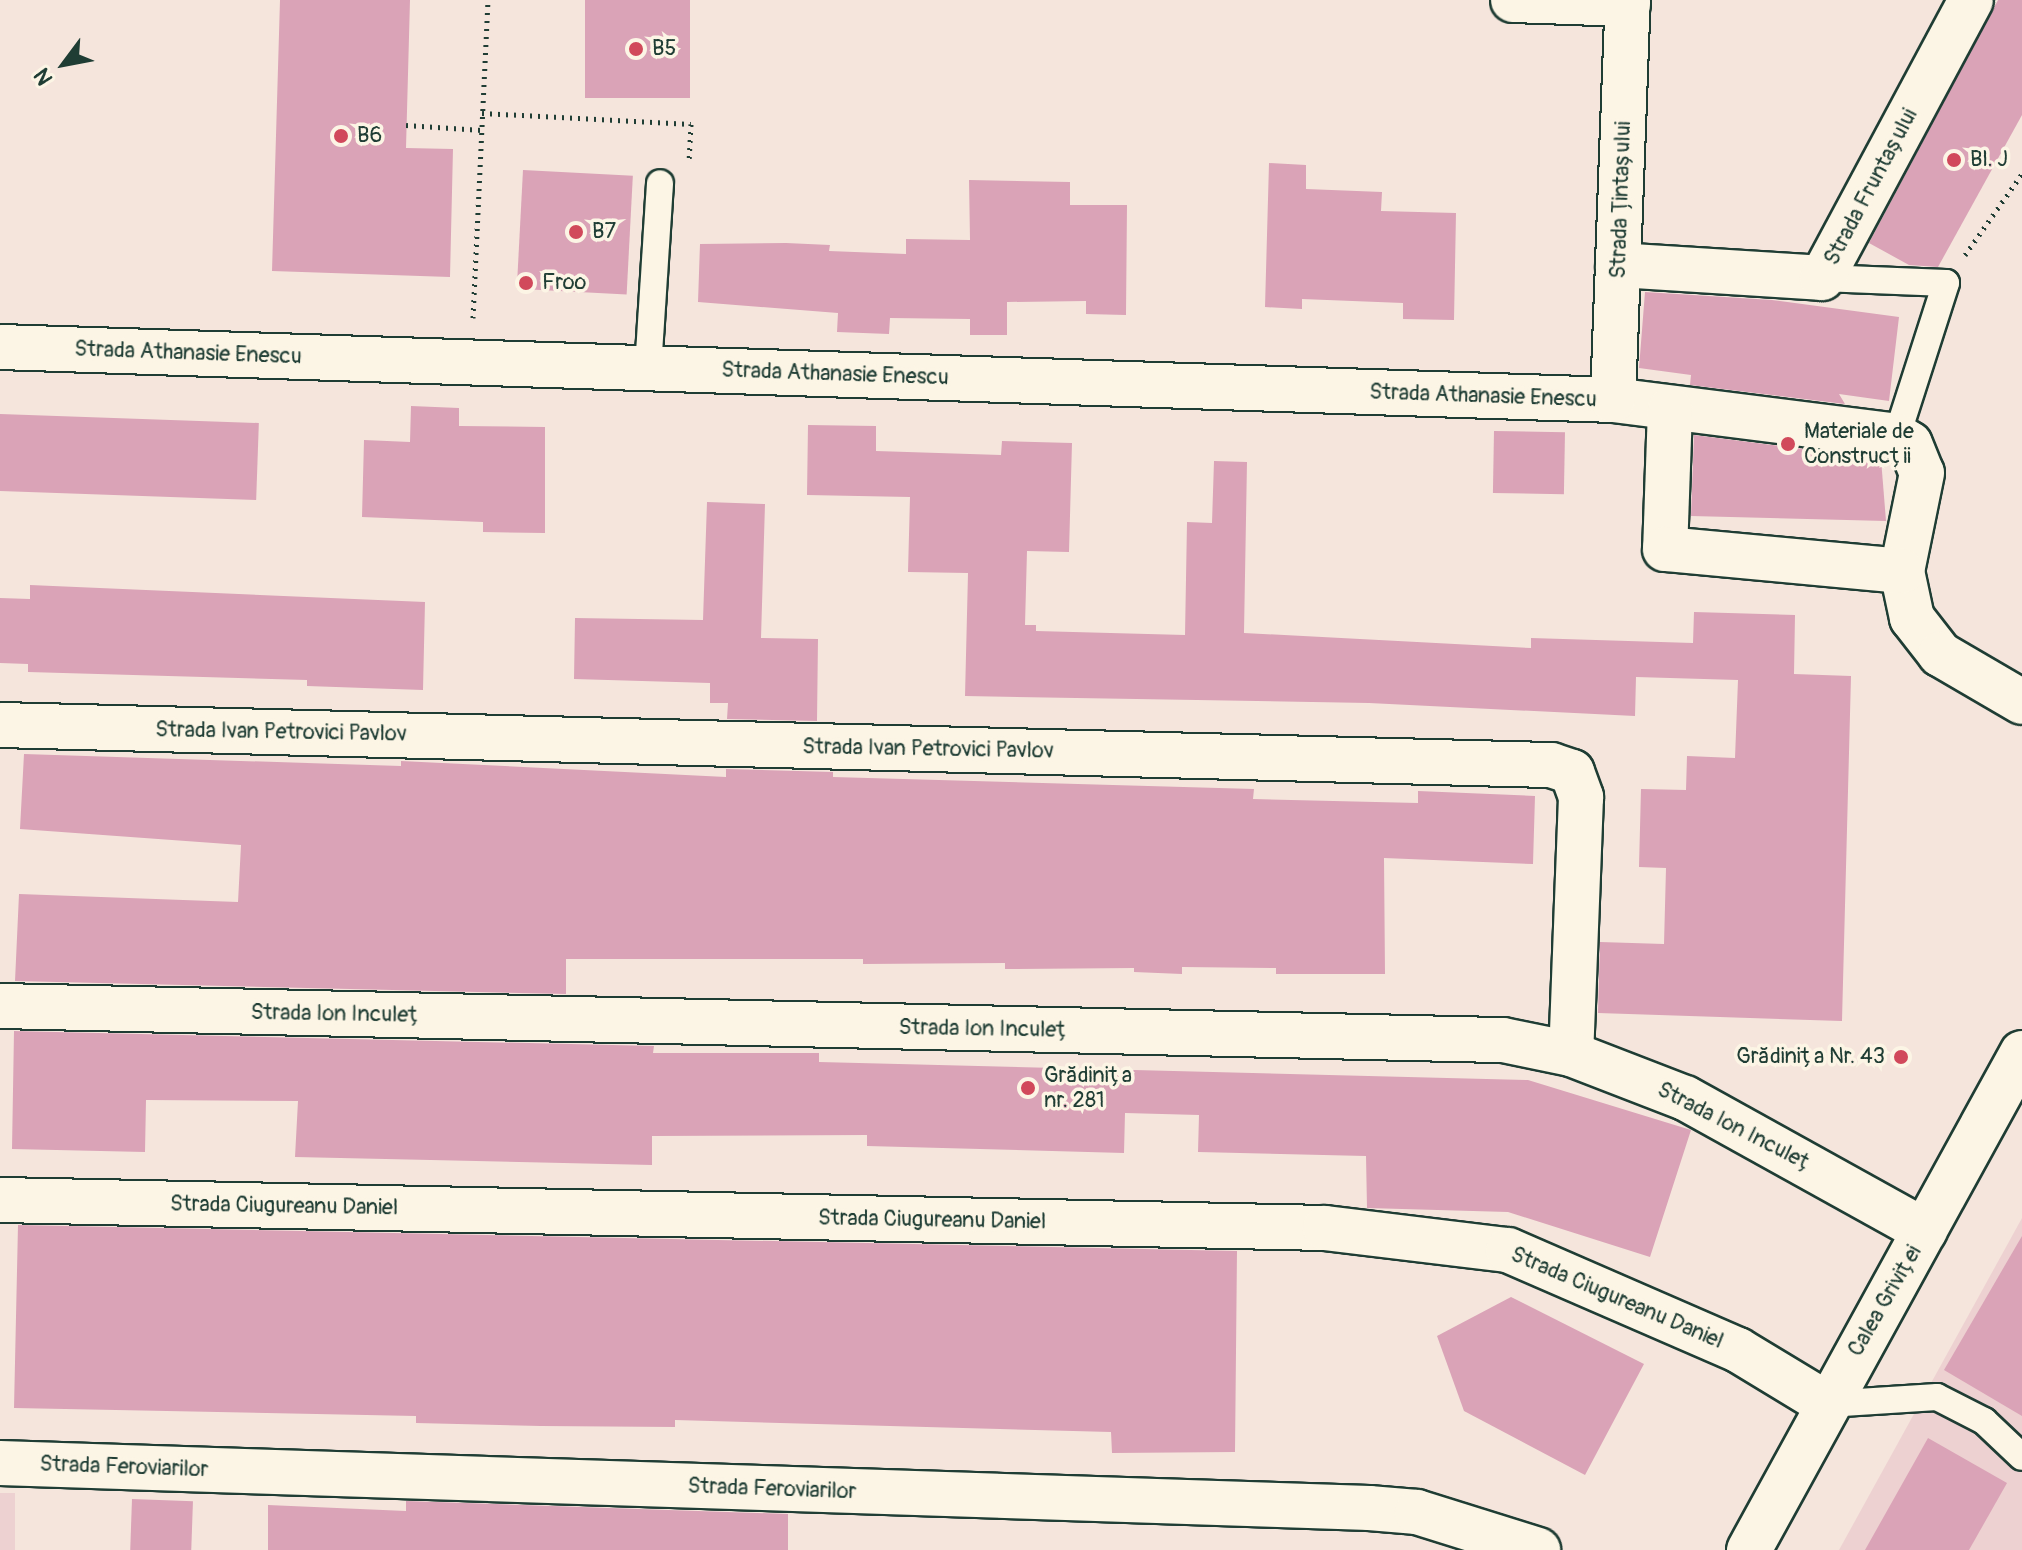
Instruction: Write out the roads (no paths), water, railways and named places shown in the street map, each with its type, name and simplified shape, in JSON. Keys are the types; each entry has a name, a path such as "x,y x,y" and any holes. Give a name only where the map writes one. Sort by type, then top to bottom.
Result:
{"street":[{"path":"1513,0 1628,2"},
{"name":"Strada Fruntașului","path":"1618,265 1822,278 1971,0"},
{"name":"Strada Țintașului","path":"1613,400 1628,2"},
{"name":"Strada Athanasie Enescu","path":"0,347 1613,400 1897,436"},
{"path":"1670,409 1665,549 1902,571"},
{"path":"1897,436 1910,444 1922,473 1902,571 1912,618 1923,638 1940,654 2022,702"},
{"name":"Strada Ivan Petrovici Pavlov","path":"0,725 1551,765 1572,772 1581,797 1571,1054"},
{"name":"Strada Ion Inculeț","path":"0,1006 1503,1040 1571,1054 1685,1098 1925,1231"},
{"name":"Calea Griviței","path":"1749,1550 2022,1053"},
{"name":"Strada Ciugureanu Daniel","path":"0,1200 1325,1228 1508,1250 1738,1350 1827,1404"},
{"name":"Strada Feroviarilor","path":"0,1463 1369,1508 1417,1512 1538,1550"}],"lane":[{"path":"648,369 660,183"},
{"path":"1822,278 1946,283 1897,436"},
{"path":"1827,1404 1937,1397 1984,1421 2022,1457"}],"place":[{"name":"B5","path":"636,49"},
{"name":"B6","path":"341,136"},
{"name":"Bl. J","path":"1954,160"},
{"name":"B7","path":"576,232"},
{"name":"Froo","path":"526,283"},
{"name":"Materiale de Construcții","path":"1788,444"},
{"name":"Grădinița Nr. 43","path":"1901,1057"},
{"name":"Grădinița nr. 281","path":"1028,1088"}]}
